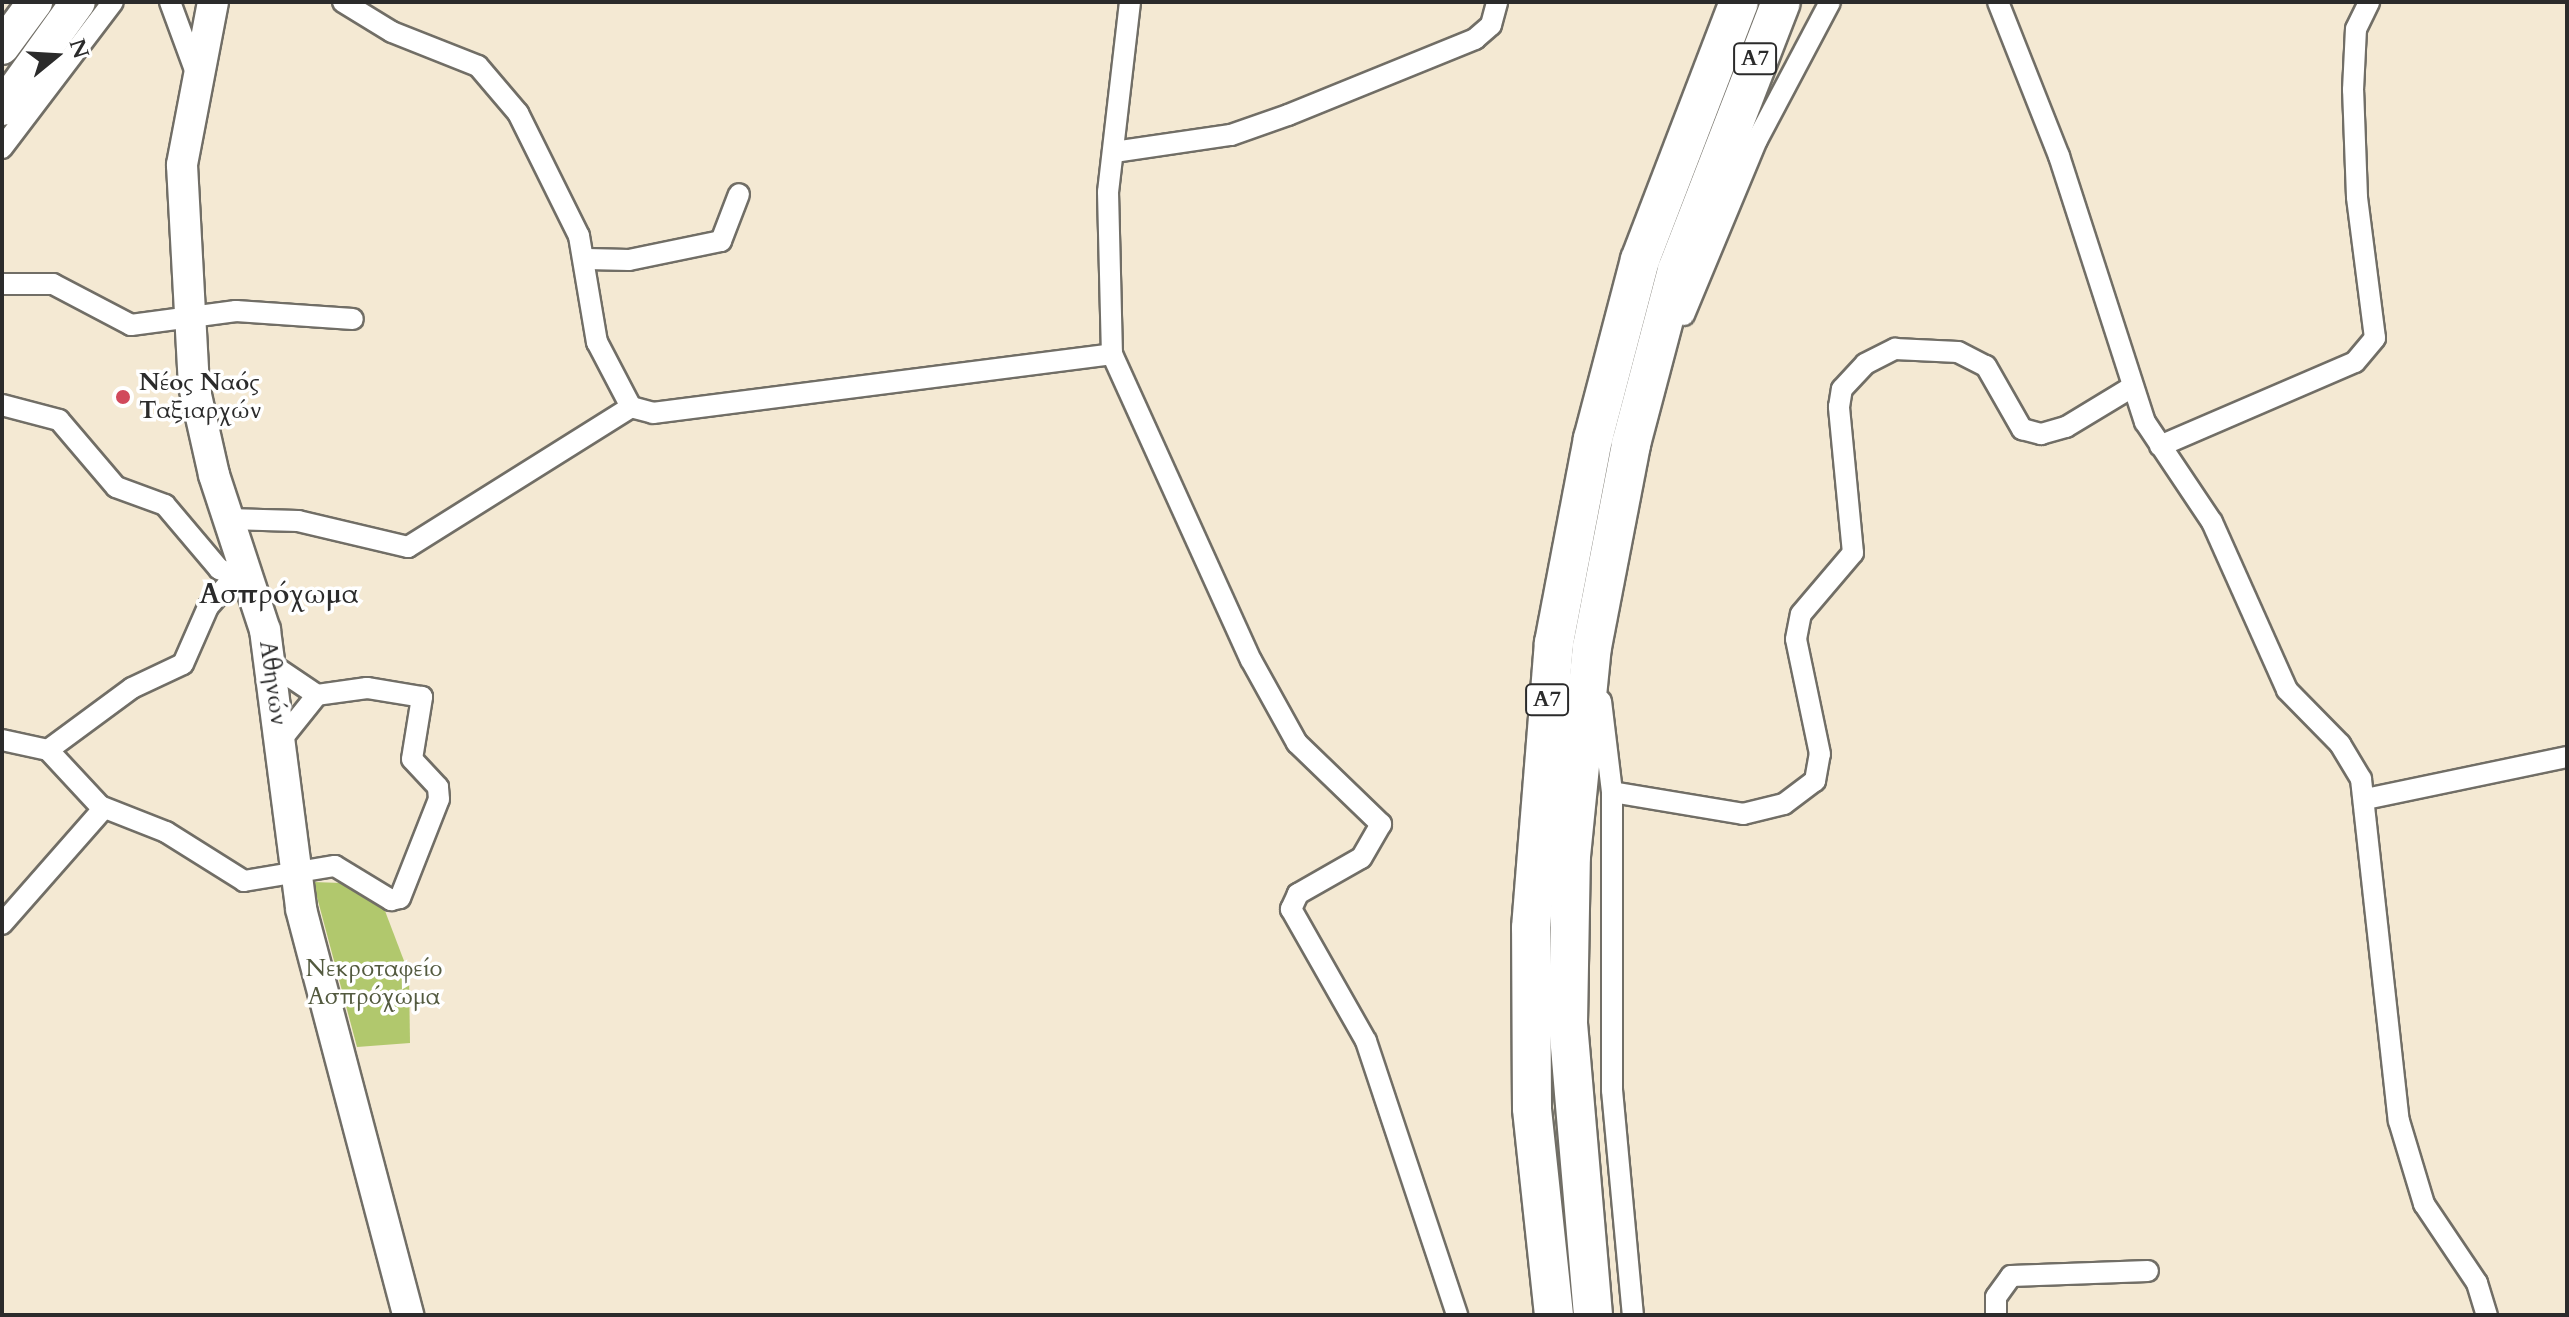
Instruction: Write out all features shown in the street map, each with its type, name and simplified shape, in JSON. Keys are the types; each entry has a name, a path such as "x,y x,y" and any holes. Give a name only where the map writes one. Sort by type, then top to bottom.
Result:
{"highway":[{"name":"Α7","path":"1554,1315 1532,1108 1531,928 1554,643 1593,439 1632,289 1695,102 1739,2"},
{"name":"Α7","path":"1593,1315 1568,1023 1571,856 1592,647 1631,444 1677,270 1731,116 1781,2"}],"main road":[{"path":"2,47 35,2"},
{"path":"2,108 78,2"},
{"name":"Αθηνών","path":"213,2 195,70 181,186 186,315 198,408 242,580 271,664 296,871 408,1315"}],"street":[{"path":"2,148 113,2"},
{"path":"170,2 195,70"},
{"path":"343,2 490,78 518,113 587,259 597,342 631,407 653,413 1112,354"},
{"path":"1130,2 1108,192 1112,354 1251,660 1297,743 1381,824 1361,858 1298,894 1291,909 1366,1041 1457,1315"},
{"path":"1114,152 1231,135 1288,115 1475,39 1491,25 1497,2"},
{"path":"1633,1315 1609,1014 1612,792 1601,709 1608,627 1677,336 1718,225 1830,2"},
{"path":"1998,2 2059,156 2132,387 2160,446 2212,522 2287,690 2353,761 2366,799 2399,1121 2424,1204 2477,1283 2487,1315"},
{"path":"2160,446 2355,362 2375,338 2357,197 2353,90 2356,29 2369,2"},
{"path":"587,259 629,260 721,241 739,194"},
{"path":"2,284 53,284 131,325 186,315 261,311 353,319"},
{"path":"1612,792 1743,814 1784,804 1815,781 1820,754 1796,639 1801,614 1853,553 1839,407 1842,389 1865,364 1895,349 1958,352 1986,366 2022,429 2041,434 2066,427 2132,387"},
{"path":"2,405 46,413 72,429 116,487 165,505 242,580 208,607 183,664 132,688 48,750"},
{"path":"228,519 298,521 408,547 631,407"},
{"path":"2,740 48,750 65,776 104,808 166,832 244,881 335,866 391,900 400,898 439,799 438,787 412,759 422,697 367,688 317,695 271,664"},
{"path":"281,740 317,695"},
{"path":"2366,799 2567,757"},
{"path":"2,924 104,808"},
{"path":"1996,1315 1996,1297 2011,1276 2148,1271"}],"green space":[{"name":"Νεκροταφείο Ασπρόχωμα","path":"313,882 341,883 382,903 409,974 410,1043 357,1047"}],"place":[{"name":"Νέος Ναός Ταξιαρχών","path":"123,397"}],"district":[{"name":"Ασπρόχωμα","path":"279,594"}]}
